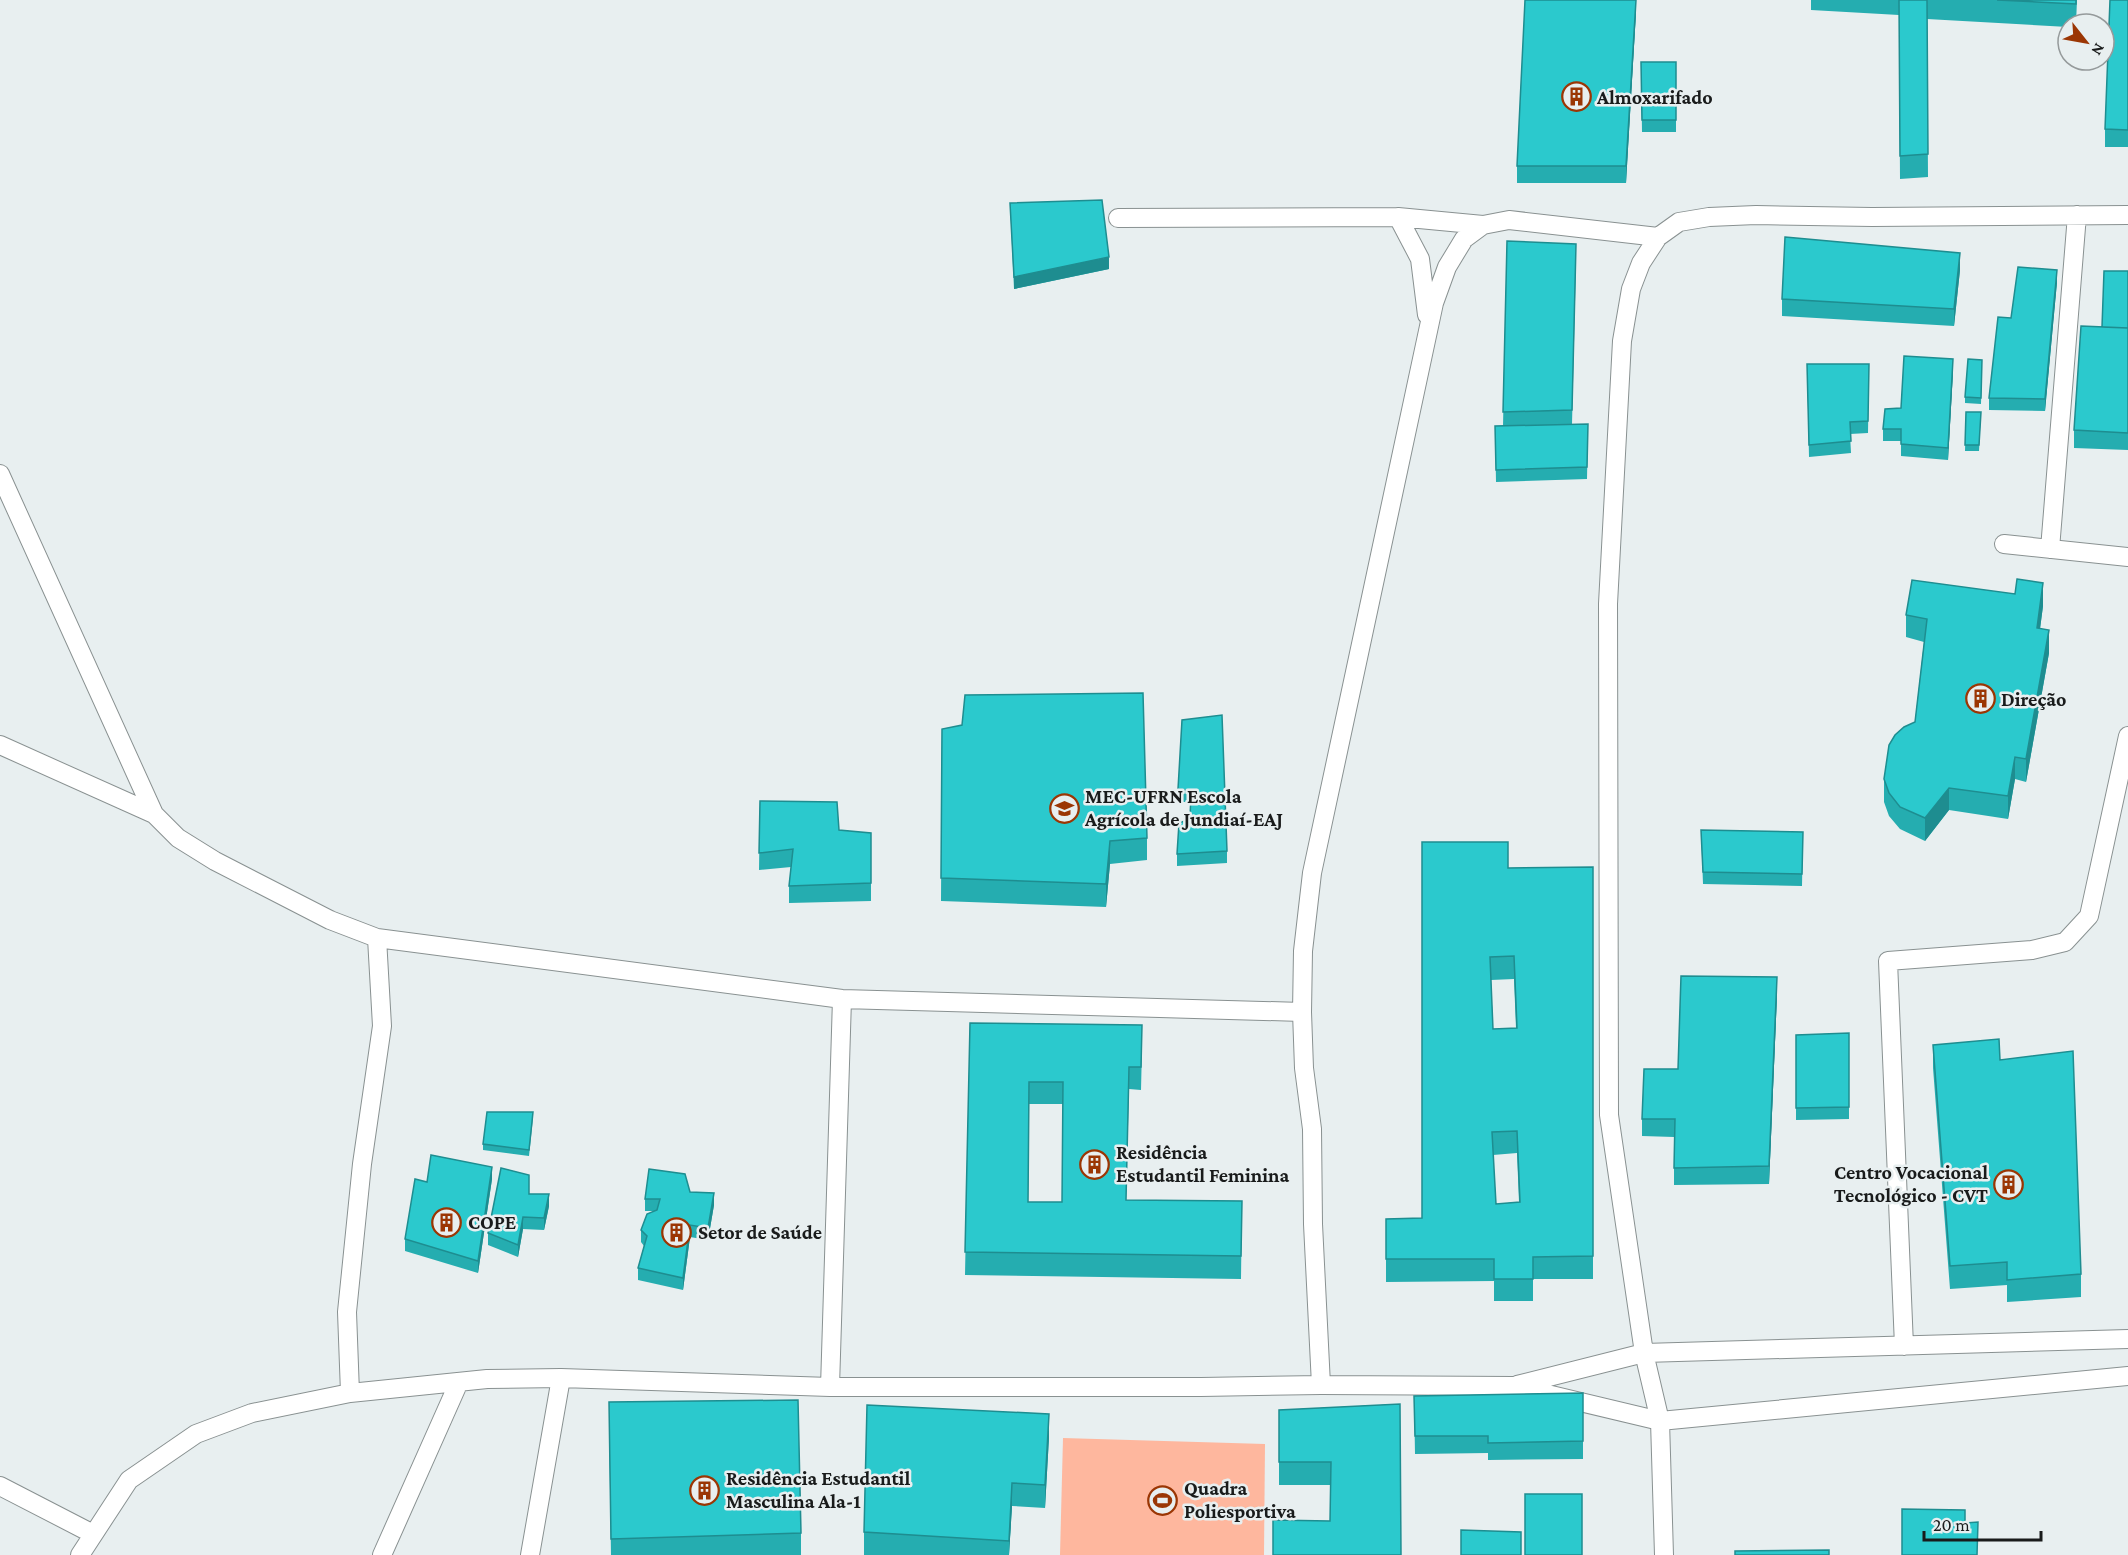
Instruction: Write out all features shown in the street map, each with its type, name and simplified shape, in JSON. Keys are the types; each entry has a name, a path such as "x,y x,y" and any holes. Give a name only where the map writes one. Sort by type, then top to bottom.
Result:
{"lane":[{"path":"2050,549 2077,215"},
{"path":"1664,1555 1660,1421 1644,1353 1609,1115 1608,604 1622,340 1631,289 1641,263 1658,237 1679,222 1744,216 2128,215"},
{"path":"1118,218 1398,217 1483,225 1509,220 1658,237"},
{"path":"1398,217 1420,259 1429,328"},
{"path":"1321,1385 1313,1224 1312,1129 1304,1068 1302,1011 1303,951 1312,873 1434,303 1447,267 1464,239 1483,225"},
{"path":"0,474 154,814 178,838 215,861 330,920 377,938 842,999 1302,1011"},
{"path":"2004,544 2128,557"},
{"path":"1904,1346 1888,961 2032,950 2065,942 2089,916 2128,736"},
{"path":"0,745 154,814"},
{"path":"350,1393 347,1312 362,1164 381,1026 377,938"},
{"path":"830,1387 842,999"},
{"path":"1513,1386 1644,1353 2128,1339"},
{"path":"80,1555 129,1480 196,1434 252,1413 350,1393 487,1379 561,1378 830,1387 1513,1386 1660,1421 2128,1376"},
{"path":"530,1555 561,1378"},
{"path":"382,1555 459,1382"},
{"path":"0,1486 93,1534"}],"shaded area":[{"name":"Quadra Poliesportiva","path":"1063,1438 1265,1444 1264,1555 1060,1555"}],"building":[{"name":"Almoxarifado","path":"1525,0 1636,0 1626,166 1517,166"},
{"path":"1899,0 1927,0 1928,154 1900,156"},
{"path":"1997,0 2076,0 2076,4"},
{"path":"2110,0 2128,0 2128,130 2105,129 2107,72 2116,72 2116,12 2110,12"},
{"path":"1641,62 1676,62 1676,120 1642,120"},
{"path":"1102,200 1109,257 1014,277 1010,203"},
{"path":"1785,237 1960,253 1954,309 1782,299"},
{"path":"1507,241 1576,244 1572,410 1503,412"},
{"path":"2018,267 2057,270 2045,399 1989,398 1998,317 2011,318"},
{"path":"2104,271 2128,271 2128,328 2102,327"},
{"path":"2081,326 2128,328 2128,433 2074,430"},
{"path":"1904,356 1953,359 1948,448 1901,444 1901,429 1883,429 1885,409 1901,408"},
{"path":"1968,359 1982,360 1981,398 1965,397"},
{"path":"1807,364 1869,364 1868,421 1850,422 1851,441 1809,445"},
{"path":"1966,412 1981,412 1979,445 1965,445"},
{"path":"1588,424 1587,467 1496,470 1495,426"},
{"name":"Direção","path":"2017,579 2043,583 2037,628 2049,630 2026,759 2015,757 2008,796 1949,788 1925,818 1900,807 1889,793 1884,779 1889,745 1904,727 1915,722 1927,619 1906,615 1912,580 2015,594"},
{"path":"1143,693 1147,838 1110,841 1106,884 941,878 942,729 962,725 965,695"},
{"path":"1222,715 1227,851 1177,854 1179,823 1190,819 1191,791 1178,789 1182,720"},
{"path":"760,801 837,802 839,830 871,833 871,883 789,886 793,849 759,853"},
{"path":"1701,830 1803,832 1802,874 1703,872"},
{"path":"1422,842 1508,842 1508,868 1593,867 1593,1256 1533,1257 1533,1279 1494,1279 1494,1259 1386,1259 1386,1219 1422,1218","holes":["1514,956 1517,1028 1493,1029 1490,957","1517,1131 1520,1202 1496,1204 1492,1132"]},
{"path":"1681,976 1777,977 1769,1166 1674,1168 1675,1119 1642,1119 1644,1069 1678,1069"},
{"name":"Residência Estudantil Feminina","path":"970,1023 1142,1025 1141,1067 1129,1067 1126,1200 1242,1201 1241,1256 965,1252","holes":["1029,1082 1063,1082 1062,1202 1028,1202"]},
{"path":"1849,1033 1849,1107 1796,1108 1796,1035"},
{"name":"Centro Vocacional Tecnológico - CVT","path":"1999,1039 2000,1060 2073,1051 2081,1274 2007,1280 2007,1262 1950,1266 1933,1045"},
{"path":"487,1112 533,1112 529,1150 483,1144"},
{"name":"COPE","path":"431,1155 492,1167 478,1261 405,1239 415,1179 427,1182"},
{"path":"501,1168 529,1175 529,1194 549,1194 544,1218 523,1217 518,1245 488,1233"},
{"name":"Setor de Saúde","path":"649,1169 685,1174 690,1192 714,1193 708,1228 690,1225 683,1278 638,1268 647,1236 641,1230 647,1214 657,1210 660,1199 645,1199"},
{"path":"1583,1393 1583,1441 1488,1443 1488,1436 1415,1436 1414,1396"},
{"name":"Residência Estudantil Masculina Ala-1","path":"798,1400 801,1533 611,1539 609,1402"},
{"path":"1400,1404 1401,1555 1273,1555 1273,1520 1330,1521 1331,1462 1279,1462 1279,1410"},
{"path":"867,1405 1049,1414 1045,1485 1012,1483 1009,1541 864,1532"},
{"path":"1525,1494 1582,1494 1582,1555 1525,1555"},
{"path":"1902,1509 1965,1510 1965,1523 1978,1522 1977,1555 1902,1555"},
{"path":"1461,1530 1521,1532 1521,1555 1461,1555"},
{"path":"1829,1550 1829,1555 1735,1555 1735,1551"}],"place":[{"name":"Almoxarifado","path":"1576,97"},
{"name":"Direção","path":"1980,699"},
{"name":"MEC-UFRN Escola Agrícola de Jundiaí-EAJ","path":"1064,808"},
{"name":"Residência Estudantil Feminina","path":"1095,1164"},
{"name":"Centro Vocacional Tecnológico - CVT","path":"2009,1184"},
{"name":"COPE","path":"447,1222"},
{"name":"Setor de Saúde","path":"677,1232"},
{"name":"Residência Estudantil Masculina Ala-1","path":"705,1490"},
{"name":"Quadra Poliesportiva","path":"1163,1500"}]}
